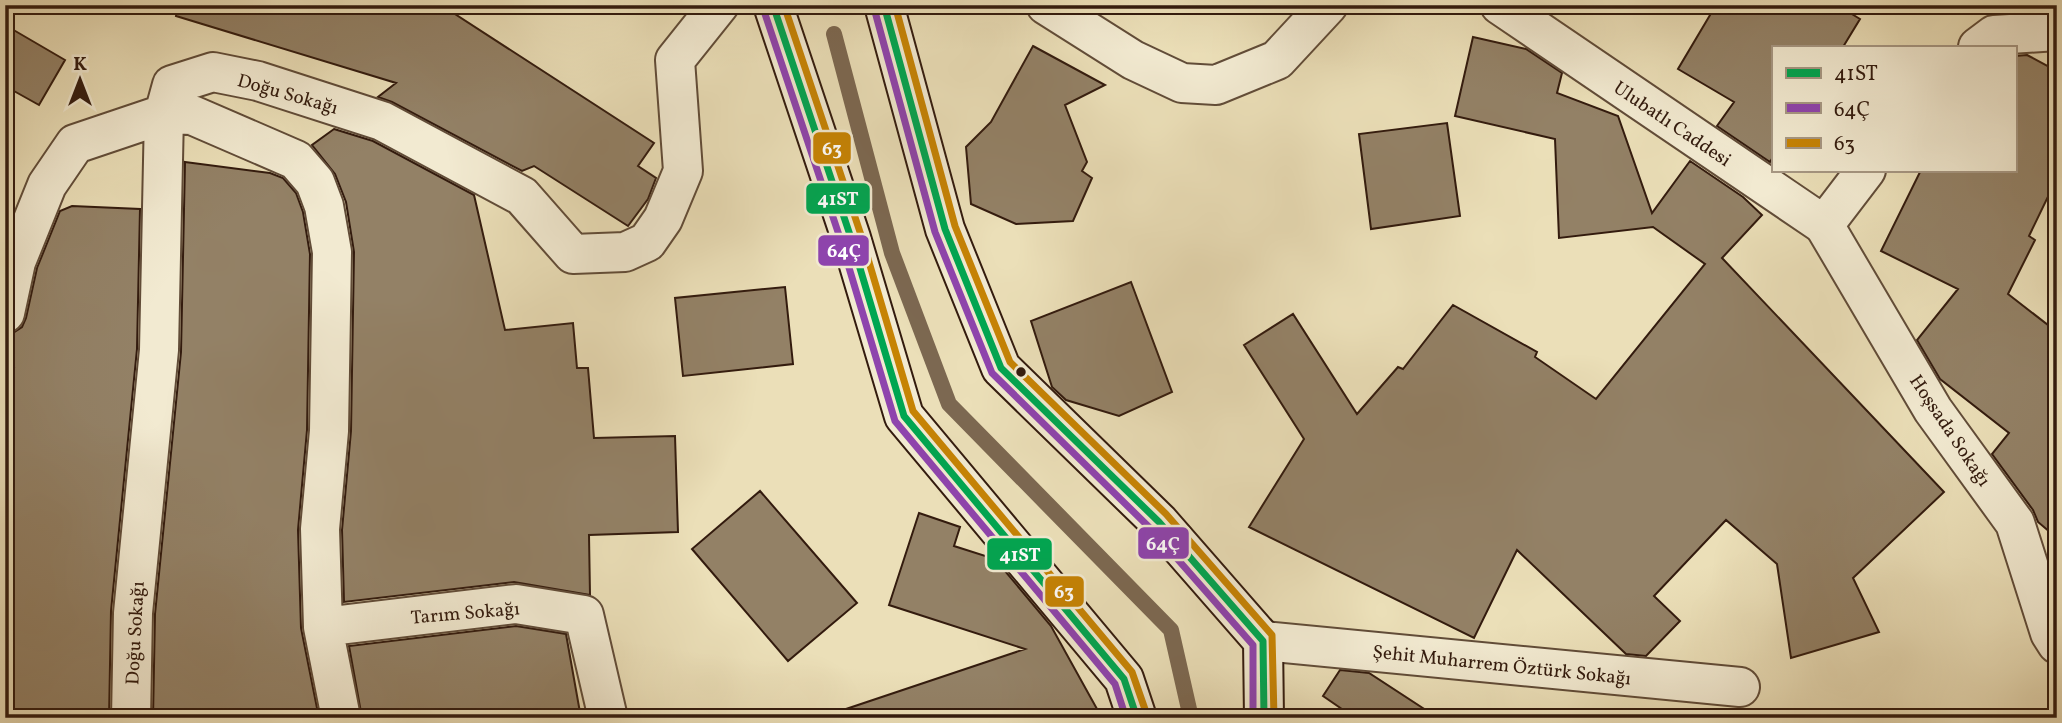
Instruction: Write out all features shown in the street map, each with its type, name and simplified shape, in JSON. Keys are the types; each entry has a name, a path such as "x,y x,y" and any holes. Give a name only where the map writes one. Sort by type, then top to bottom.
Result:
{"street":[{"name":"Doğu Sokağı","path":"131,718 133,613 159,349 164,114 172,85 213,72 258,81 382,121 522,196 573,254 625,252 647,242 663,219 683,171 675,60 719,5"},
{"path":"773,5 851,238 904,416 1124,679 1137,718"},
{"path":"884,5 945,229 1000,368 1159,522 1264,641 1264,718"},
{"path":"1046,5 1133,60 1182,83 1216,85 1277,60 1328,5"},
{"name":"Ulubatlı Caddesi","path":"1500,5 1824,225"},
{"path":"1979,46 1994,35 2057,31"},
{"path":"5,313 16,262 47,185 75,144 164,114 192,115 296,160 315,182 324,205 332,252 329,431 320,529 323,627 341,718"},
{"path":"1824,225 1864,172"},
{"name":"Hoşsada Sokağı","path":"1824,225 1933,410 2015,523 2050,633 2057,644"},
{"name":"Tarım Sokağı","path":"323,627 516,604 584,615 608,718"},
{"name":"Şehit Muharrem Öztürk Sokağı","path":"1264,641 1740,687"}],"building":[{"path":"178,5 441,5 654,143 638,166 656,178 648,199 628,226 534,166 522,171 378,97 396,83 176,16"},
{"path":"1716,5 1837,5 1860,19 1844,46 1772,46 1770,162 1717,126 1734,102 1678,69"},
{"path":"5,25 65,60 39,105 5,86"},
{"path":"1473,37 1526,49 1562,73 1557,93 1618,116 1652,213 1690,161 1743,197 1762,215 1722,258 1944,492 1853,578 1879,632 1791,658 1777,564 1726,520 1654,596 1680,621 1646,656 1626,654 1517,550 1474,638 1249,527 1304,439 1244,345 1293,314 1357,414 1398,367 1403,369 1453,305 1537,352 1535,357 1596,399 1705,264 1653,227 1559,238 1555,139 1455,116"},
{"path":"1033,46 1105,85 1065,105 1087,162 1082,171 1092,178 1073,221 1016,224 971,204 966,147 991,122"},
{"path":"2027,55 2057,71 2057,178 2029,236 2035,240 2008,294 2057,332 2057,538 2038,522 2033,510 1992,454 2009,433 1940,379 1917,340 1958,289 1881,251 1920,172 2016,172 2016,56"},
{"path":"1447,123 1460,216 1371,229 1359,134"},
{"path":"334,129 373,141 474,195 505,330 573,323 577,368 588,368 594,438 675,436 678,532 589,535 590,595 514,582 344,602 342,530 351,431 354,252 346,202 335,174 312,145"},
{"path":"185,162 270,173 283,178 296,193 303,212 310,254 307,430 298,530 301,628 319,718 153,718 155,614 181,352"},
{"path":"72,206 140,209 137,349 111,611 109,718 5,718 5,434 14,368 9,368 13,333 22,327 26,318 37,268 60,211"},
{"path":"1131,282 1172,392 1119,416 1066,400 1052,387 1031,321"},
{"path":"785,287 793,364 683,376 675,298"},
{"path":"760,491 857,603 788,661 692,549"},
{"path":"919,513 960,527 954,546 995,559 1051,626 1102,718 844,718 843,710 1025,649 889,605"},
{"path":"516,626 566,634 581,718 362,718 349,646"},
{"path":"1340,670 1369,673 1438,718 1355,718 1323,696"}],"waterway":[{"path":"834,34 892,253 949,404 1171,630 1191,718"}],"transit line":[{"name":"41ST","path":"773,5 851,238 904,416 1124,679 1137,718"},
{"name":"63","path":"784,5 861,235 913,411 1132,672 1147,715"},
{"name":"41ST","path":"884,5 945,229 1001,368 1159,522 1263,641 1264,718"},
{"name":"63","path":"895,5 955,226 1010,362 1166,514 1272,635 1274,718"},
{"name":"64Ç","path":"763,8 841,241 895,421 1115,684 1126,718"},
{"name":"64Ç","path":"874,8 935,232 992,373 1151,529 1253,645 1253,718"}]}
